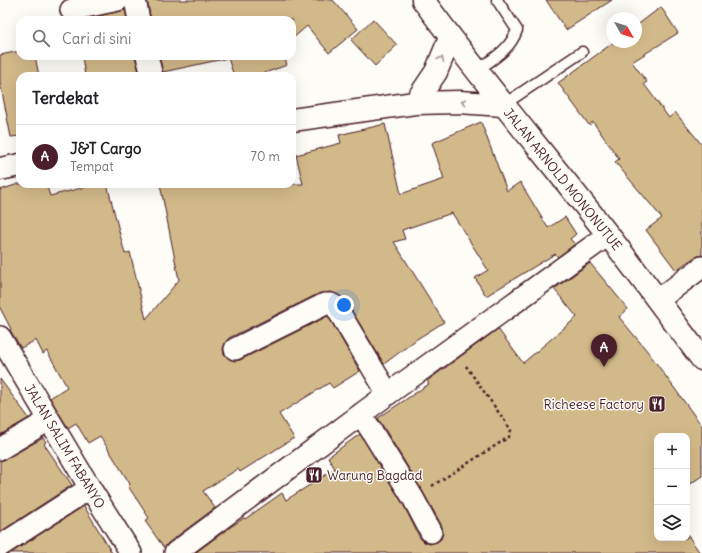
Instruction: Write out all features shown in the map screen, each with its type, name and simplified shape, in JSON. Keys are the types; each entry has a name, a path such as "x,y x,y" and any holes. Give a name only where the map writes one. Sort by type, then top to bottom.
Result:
{"highway":[{"name":"JALAN ARNOLD MONONUTUE","path":"423,0 450,38 608,235 702,359"},
{"path":"415,103 436,72 450,38"},
{"path":"296,119 415,103 459,102 503,105"},
{"path":"0,169 16,166"}],"street":[{"path":"71,10 118,0"},
{"path":"135,0 138,16"},
{"path":"149,60 151,72"},
{"path":"175,553 388,394 608,235"},
{"path":"658,300 702,267"},
{"path":"235,348 325,304 331,304 336,306 388,394"},
{"name":"JALAN SALIM FABANYO","path":"0,338 131,553"},
{"path":"361,414 413,498 431,532"},
{"path":"0,449 49,420"},
{"path":"0,546 90,488"}],"lane":[{"path":"476,71 504,51 514,40 517,30 497,0"},
{"path":"503,105 582,52"}],"path":[{"path":"413,498 509,437 511,430 453,347"}],"building":[{"path":"147,0 333,0 358,29 329,53 307,26 296,36 296,16 150,16"},
{"path":"546,0 612,0 566,30"},
{"path":"661,7 678,33 632,62 647,82 644,84 669,118 675,112 702,145 702,255 695,257 676,270 646,230 662,218 615,162 619,159 593,122 589,125 558,83 606,48 642,48 642,21"},
{"path":"125,10 126,16 98,16"},
{"path":"373,19 397,45 375,66 351,40"},
{"path":"16,52 16,60 36,60 38,72 16,72 16,136 11,137 0,82 0,55"},
{"path":"83,60 136,60 139,72 84,72"},
{"path":"160,60 219,60 163,72"},
{"path":"229,60 285,60 287,65 267,72 233,72"},
{"path":"481,122 507,191 520,182 548,228 565,217 576,234 570,239 575,244 558,257 555,254 486,296 475,278 488,270 452,213 402,230 405,239 394,242 444,322 417,339 384,364 346,301 337,294 331,292 320,293 229,338 223,349 224,354 229,359 235,361 240,360 328,316 360,371 333,388 329,383 279,414 294,438 240,472 238,469 203,491 215,508 168,543 164,548 145,521 149,518 128,486 130,484 100,436 88,443 76,423 68,428 50,398 67,387 47,351 43,354 36,340 21,348 10,330 11,329 0,308 0,190 16,185 16,188 47,188 50,196 81,188 108,188 125,254 130,252 146,319 179,280 161,188 296,188 296,184 303,184 296,155 341,143 339,135 385,124 401,194 444,179 432,143"},
{"path":"590,263 628,309 619,317 648,352 702,426 702,476 690,484 690,433 654,433 654,541 690,541 690,538 700,553 195,553 229,528 244,518 245,519 282,493 286,500 335,469 328,457 360,434 403,504 420,538 424,542 430,544 437,542 441,539 443,533 442,526 378,418 429,384 427,381 498,329 523,363 577,317 554,289"},
{"path":"0,379 29,418 0,435"},
{"path":"43,438 46,442 44,444 72,485 0,532 0,461"},
{"path":"84,506 112,553 11,553"}],"place":[{"name":"J&T Cargo","path":"604,367"},
{"name":"Richeese Factory","path":"657,404"},
{"name":"Warung Bagdad","path":"314,475"}]}
